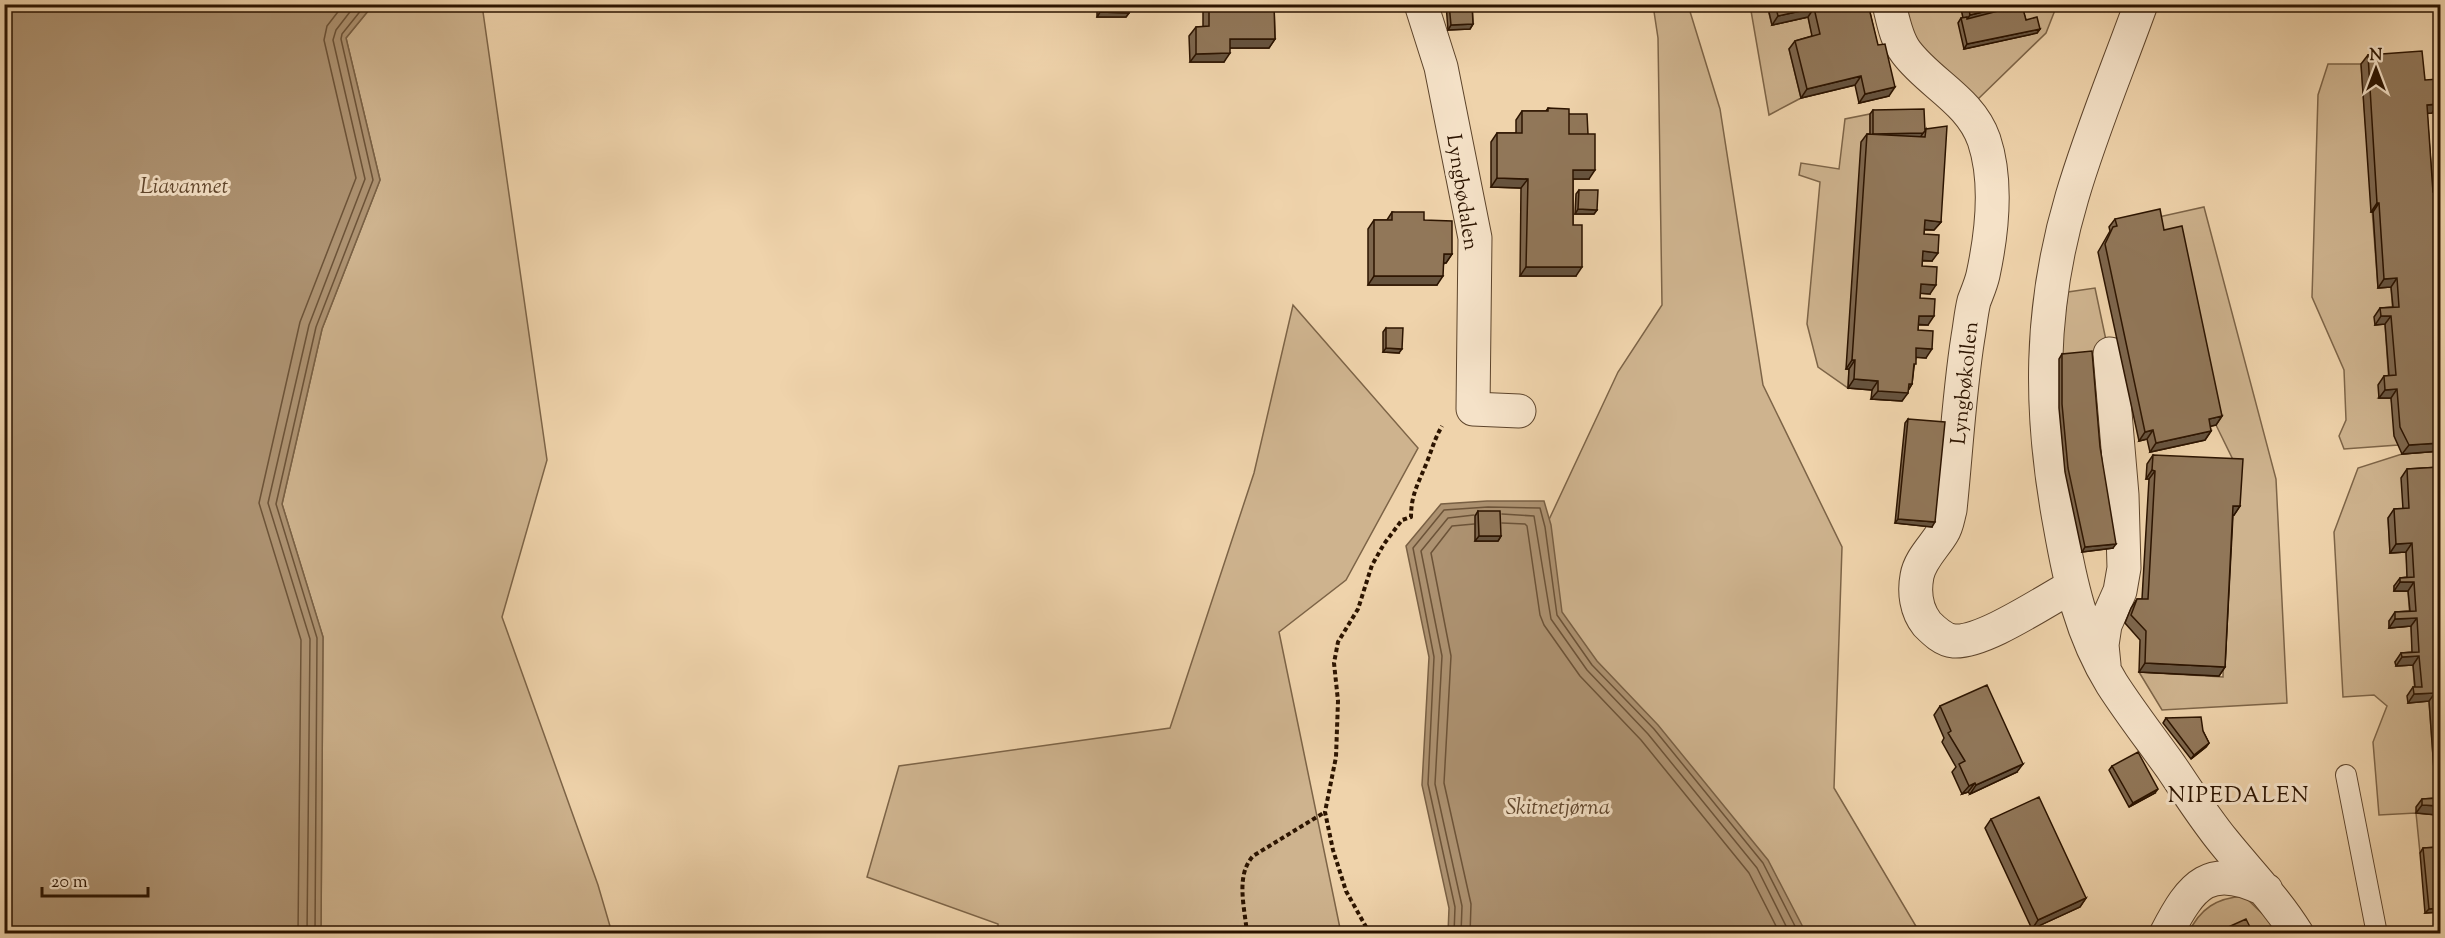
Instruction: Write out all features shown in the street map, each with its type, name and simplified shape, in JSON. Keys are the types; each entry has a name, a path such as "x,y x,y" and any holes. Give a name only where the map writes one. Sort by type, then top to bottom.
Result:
{"street":[{"name":"Lyngbødalen","path":"1421,4 1442,67 1474,238 1473,409 1519,411"},
{"name":"Lyngbøkollen","path":"1889,4 1893,23 1904,49 1918,67 1968,111 1983,139 1990,170 1991,223 1983,278 1973,304 1950,510 1945,530 1917,573 1916,598 1922,617 1936,633 1952,641 1970,639 1986,633 2071,587"},
{"path":"2141,4 2072,196 2062,237 2046,331 2044,385 2051,475 2071,587 2080,618 2095,653 2223,841 2266,890 2297,933"},
{"path":"2105,670 2102,645 2106,625 2120,591 2124,568 2122,495 2110,354"},
{"path":"2166,933 2187,898 2205,881 2221,876 2245,879 2266,890"}],"lane":[{"path":"2346,775 2377,933"}],"path":[{"path":"1370,933 1346,891 1333,850 1325,812 1336,757 1338,701 1334,663 1338,642 1358,609 1372,565 1402,520 1411,517 1412,496 1434,440 1454,401 1473,382"},
{"path":"1247,933 1242,875 1246,864 1253,856 1325,812"}],"shaded area":[{"path":"373,5 482,5 547,460 502,617 598,885 612,933 321,933 323,637 282,504 322,329 380,180 346,38"},
{"path":"1653,5 1688,5 1720,109 1763,385 1842,547 1834,788 1920,933 1760,933 1510,603 1618,372 1662,305 1658,38"},
{"path":"1750,5 1767,5 1772,25 1808,17 1814,43 1789,49 1801,98 1769,115"},
{"path":"1902,5 2057,5 2046,33 1975,102 1909,34"},
{"path":"2328,64 2361,64 2378,288 2391,287 2393,316 2385,324 2389,384 2378,398 2391,398 2398,445 2344,449 2339,436 2346,420 2344,370 2312,297 2318,95"},
{"path":"1870,114 1870,139 1847,369 1849,369 1848,388 1818,367 1807,324 1820,182 1799,175 1801,163 1839,169 1845,119"},
{"path":"2204,207 2276,479 2287,703 2162,710 2139,672 2223,677 2227,515 2234,515 2237,468 2216,425 2158,239 2154,218"},
{"path":"2095,288 2107,345 2102,354 2059,359 2068,292"},
{"path":"1293,305 1418,448 1346,580 1279,632 1341,933 998,933 998,924 867,877 899,766 1170,728 1254,473"},
{"path":"2440,451 2440,475 2403,515 2388,518 2390,553 2406,552 2408,585 2394,586 2394,591 2408,591 2410,620 2389,621 2389,628 2411,626 2413,660 2395,662 2396,666 2413,665 2415,695 2429,701 2440,851 2420,853 2416,813 2379,815 2373,742 2387,706 2374,695 2343,697 2334,532 2358,468 2402,454"},
{"path":"2244,896 2274,925 2278,933 2188,934 2198,917 2210,906 2226,899"}],"water":[{"name":"Liavannet","path":"5,4 373,5 346,38 380,180 322,329 282,504 323,637 321,933 5,933"},
{"name":"Skitnetjørna","path":"1544,501 1551,525 1562,612 1597,661 1658,725 1768,860 1806,933 1448,933 1449,908 1422,785 1429,657 1406,546 1441,504"}],"building":[{"path":"1100,4 1129,4 1129,13 1100,12"},
{"path":"1209,4 1274,4 1275,39 1230,39 1230,53 1196,54 1196,27 1209,26"},
{"path":"1449,4 1472,4 1473,24 1451,25"},
{"path":"1775,4 1868,4 1878,45 1885,44 1895,87 1865,94 1861,76 1807,89 1795,41 1820,34 1814,8 1778,16"},
{"path":"1968,4 2016,4 1970,15"},
{"path":"2025,4 2023,9 2026,20 2037,17 2040,29 1967,44 1961,18 1967,17 1967,19"},
{"path":"2422,51 2425,80 2439,79 2438,104 2427,105 2433,192 2439,192 2440,201 2434,201 2437,252 2440,252 2438,262 2440,273 2440,443 2409,445 2400,427 2397,389 2385,390 2384,376 2396,375 2391,316 2381,316 2380,308 2399,307 2397,278 2384,279 2368,55"},
{"path":"1548,108 1569,109 1569,134 1595,134 1595,170 1573,170 1573,225 1582,225 1582,267 1526,267 1528,179 1497,178 1497,133 1522,133 1522,111 1548,111"},
{"path":"1924,109 1925,131 1923,133 1873,134 1873,110"},
{"path":"1569,114 1587,114 1588,134 1569,134"},
{"path":"1947,126 1941,222 1925,220 1924,234 1939,235 1938,253 1923,251 1922,266 1937,267 1936,285 1921,284 1920,298 1935,299 1934,316 1919,316 1918,330 1933,331 1932,349 1916,348 1916,364 1914,364 1912,384 1909,384 1908,393 1878,391 1878,381 1854,379 1855,360 1852,360 1867,134 1925,137 1926,129"},
{"path":"1579,190 1598,190 1597,210 1578,209"},
{"path":"2160,209 2164,230 2182,226 2222,416 2209,419 2211,431 2156,443 2153,430 2145,432 2105,244 2113,227 2117,226 2115,219"},
{"path":"1392,212 1424,212 1424,220 1452,221 1452,254 1444,254 1443,276 1374,276 1374,220 1392,220"},
{"path":"1386,328 1403,328 1402,349 1386,348"},
{"path":"2092,351 2100,447 2116,544 2085,547 2068,468 2062,404 2062,354"},
{"path":"1908,419 1945,422 1935,522 1898,519"},
{"path":"2153,455 2243,459 2240,506 2233,506 2225,667 2145,663 2146,631 2131,615 2137,599 2148,599 2155,471 2152,470"},
{"path":"2440,467 2440,769 2435,693 2414,694 2413,687 2422,687 2419,656 2402,657 2401,653 2419,652 2417,618 2395,619 2395,612 2416,611 2414,582 2400,582 2400,578 2414,577 2412,543 2396,544 2394,509 2409,508 2407,469"},
{"path":"1478,511 1500,511 1501,536 1479,536"},
{"path":"1987,685 2023,764 1969,786 1959,764 1965,761 1948,733 1951,731 1940,706"},
{"path":"2201,717 2203,731 2209,743 2194,755 2166,718"},
{"path":"2138,752 2158,789 2133,803 2112,766"},
{"path":"2039,797 2086,898 2038,920 1991,819"},
{"path":"2440,798 2440,806 2422,805 2422,799"},
{"path":"2440,847 2440,908 2429,909 2423,848"},
{"path":"2246,919 2253,933 2215,933"}],"district":[{"name":"NIPEDALEN","path":"2239,794"}]}
